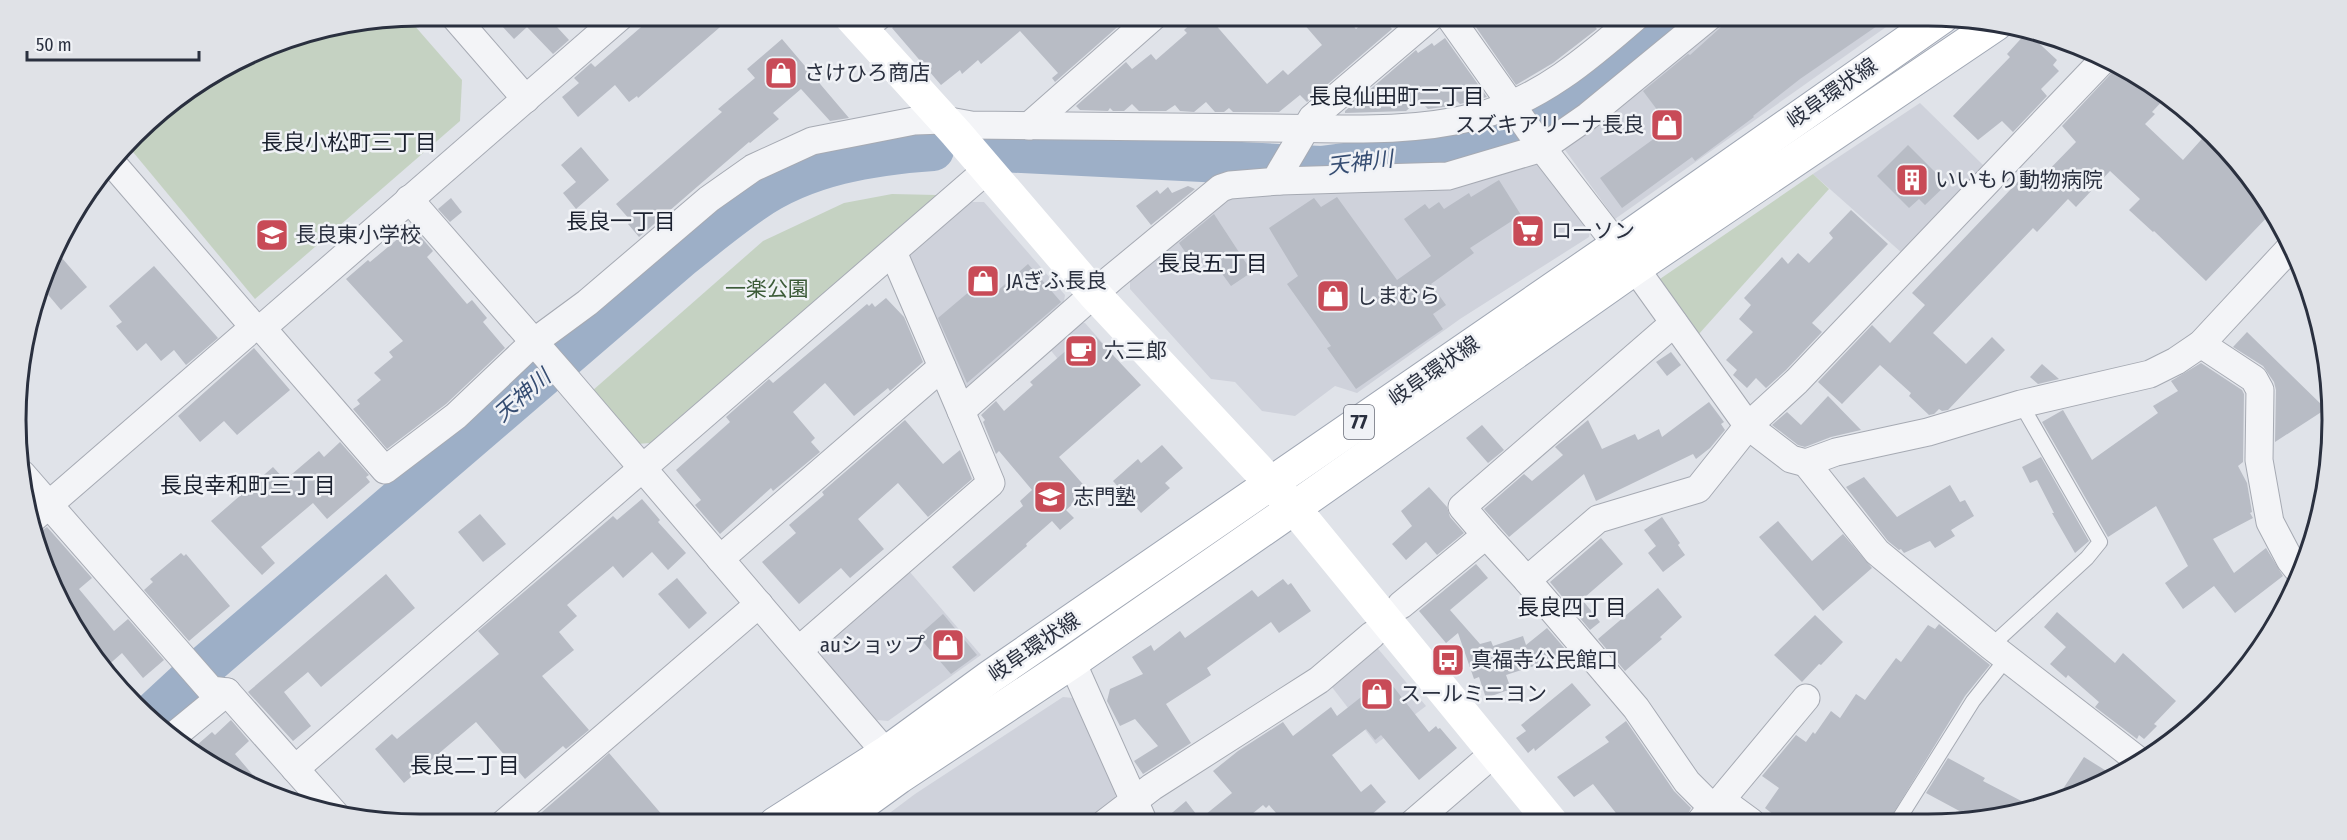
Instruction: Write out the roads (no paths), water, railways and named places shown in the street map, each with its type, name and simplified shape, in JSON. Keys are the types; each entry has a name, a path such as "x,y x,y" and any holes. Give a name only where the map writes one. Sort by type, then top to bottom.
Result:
{"main road":[{"path":"868,26 950,127 1095,295 1294,508 1544,814"},
{"name":"岐阜環状線","path":"848,814 1294,508 1930,26"},
{"name":"岐阜環状線","path":"791,814 886,753 990,677 1270,483 1986,30"}],"street":[{"path":"463,26 526,99"},
{"path":"325,803 219,691 185,660 39,513 609,26"},
{"path":"1029,126 1143,26"},
{"path":"1279,178 1312,118 1420,26"},
{"path":"1456,26 1540,145 1626,256 1748,426 1791,459 1806,463 1836,452 1928,432 2021,404 2150,374 2176,361 2201,344 2284,254"},
{"path":"117,168 385,470 456,416 709,199 753,168 812,141 914,121 950,127 971,125 1303,131 1401,129 1475,117 1514,107 1583,63 1625,26"},
{"path":"962,411 1112,278 1221,189 1230,185 1279,178 1448,176 1540,145 1588,117 1698,26"},
{"path":"1527,580 1598,519 1698,489 1748,426 1797,381 2098,65"},
{"path":"295,769 987,169"},
{"path":"409,199 538,346 886,753"},
{"path":"799,650 991,483 893,252"},
{"path":"1674,323 1462,507 1635,708 1687,782 1711,810 1806,698"},
{"path":"2201,344 2254,379 2260,390 2259,460 2270,522 2294,565"},
{"path":"720,559 942,367"},
{"path":"1806,463 1877,552 1999,652 2133,756"},
{"path":"1401,605 1486,535"},
{"path":"515,814 759,604"},
{"path":"1139,812 1152,787 1319,680 1372,635"},
{"path":"1072,662 1139,812"},
{"path":"178,731 219,691"},
{"path":"1424,814 1494,754"}],"lane":[{"path":"1902,814 1973,701 1999,652 2100,542 2021,404"}],"waterway":[{"name":"天神川","path":"1001,151 1321,167 1468,148 1572,100 1665,26"},
{"name":"天神川","path":"155,712 717,228 774,189 817,170 863,158 933,150"}],"place":[{"name":"さけひろ商店","path":"781,73"},
{"name":"スズキアリーナ長良","path":"1667,125"},
{"name":"いいもり動物病院","path":"1912,180"},
{"name":"ローソン","path":"1528,231"},
{"name":"長良東小学校","path":"272,235"},
{"name":"JAぎふ長良","path":"983,281"},
{"name":"しまむら","path":"1333,296"},
{"name":"六三郎","path":"1081,351"},
{"name":"志門塾","path":"1050,497"},
{"name":"auショップ","path":"948,645"},
{"name":"真福寺公民館口","path":"1448,660"},
{"name":"スールミニヨン","path":"1377,694"}],"district":[{"name":"長良仙田町二丁目","path":"1397,96"},
{"name":"長良小松町三丁目","path":"349,142"},
{"name":"長良一丁目","path":"621,221"},
{"name":"長良五丁目","path":"1213,263"},
{"name":"長良幸和町三丁目","path":"248,485"},
{"name":"長良四丁目","path":"1572,607"},
{"name":"長良二丁目","path":"465,765"}],"park label":[{"name":"一楽公園","path":"767,289"}]}
